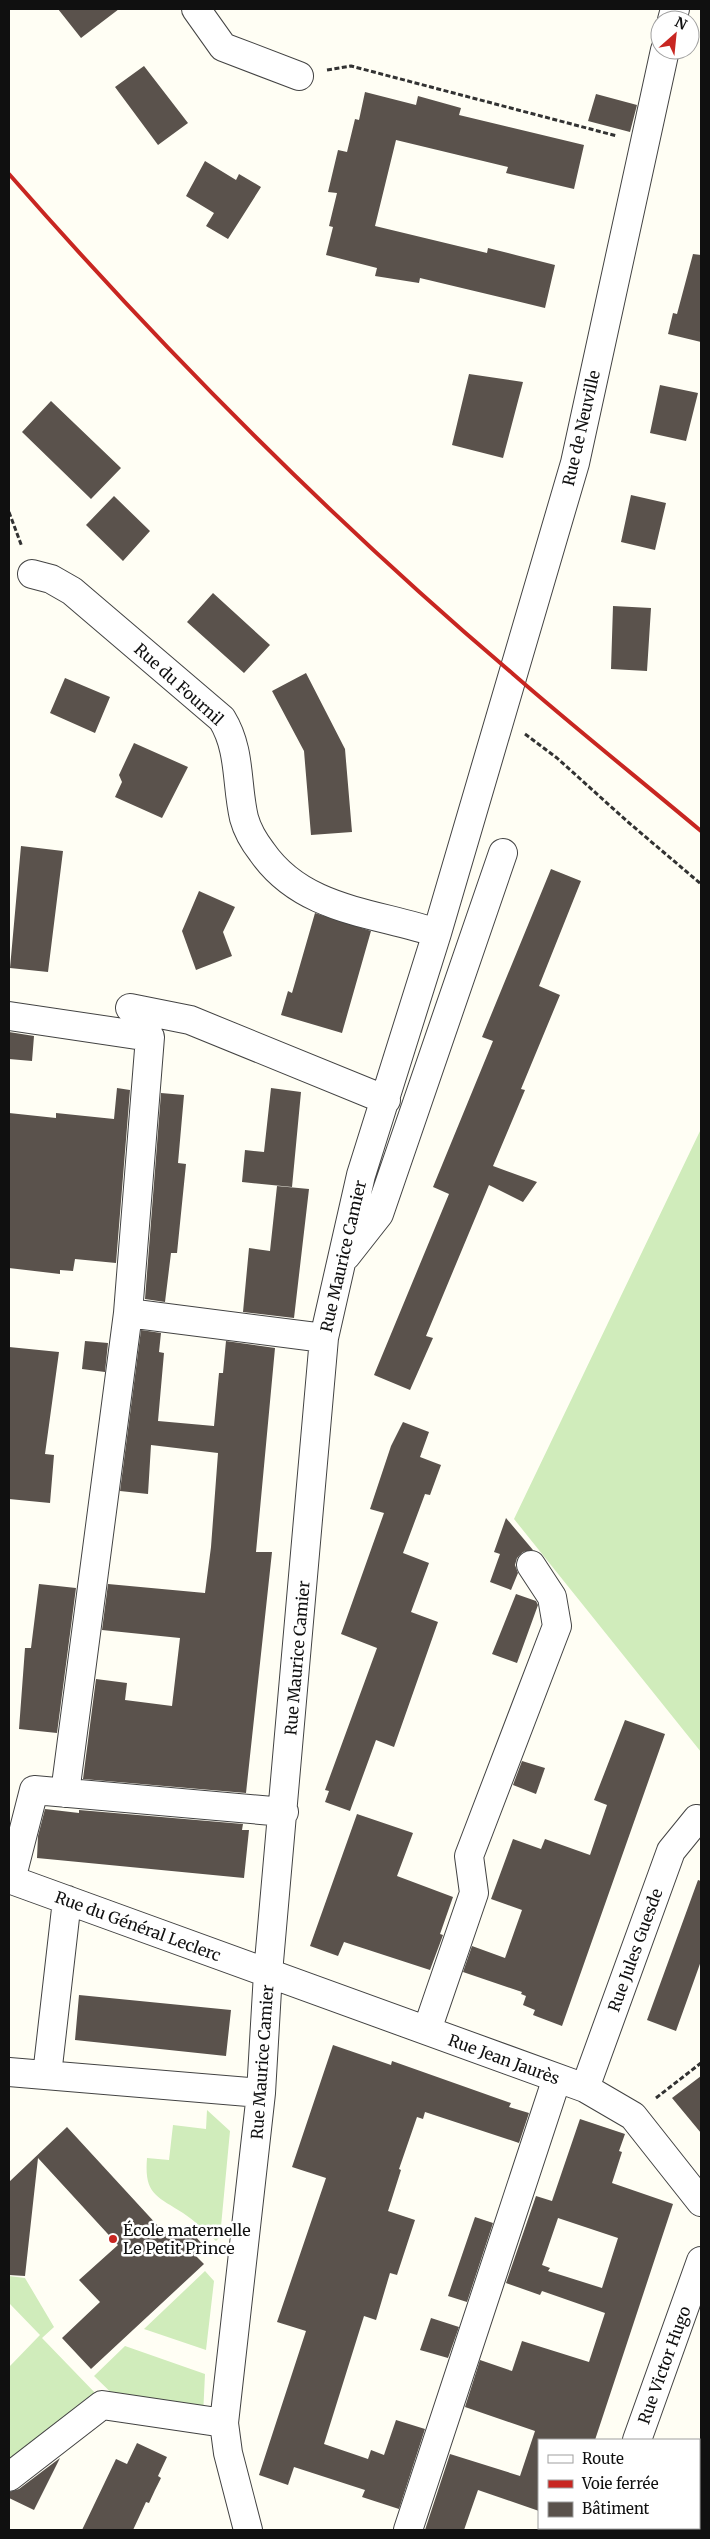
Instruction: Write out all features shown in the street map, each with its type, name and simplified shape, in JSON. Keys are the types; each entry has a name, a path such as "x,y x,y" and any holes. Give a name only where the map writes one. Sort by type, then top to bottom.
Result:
{"street":[{"path":"196,9 223,47 299,76"},
{"name":"Rue de Neuville","path":"475,801 575,463 663,60"},
{"name":"Rue du Fournil","path":"32,574 51,579 72,591 222,718 232,734 236,752 244,819 257,846 273,869 315,898 437,934"},
{"name":"Rue Maurice Camier","path":"246,2529 228,2454 224,2423 261,2093 268,1973 284,1812 324,1338 361,1175 437,934 475,801"},
{"path":"342,1261 379,1214 502,853"},
{"path":"130,1008 190,1020 386,1100"},
{"path":"9,1016 150,1037 128,1313 65,1792"},
{"path":"128,1313 324,1338"},
{"path":"427,2030 474,1894 469,1856 557,1626 552,1597 531,1565"},
{"path":"10,1879 34,1790 284,1812"},
{"name":"Rue Jules Guesde","path":"585,2088 671,1851 697,1819"},
{"name":"Rue du Général Leclerc","path":"10,1879 268,1973"},
{"path":"47,2074 67,1900"},
{"name":"Rue Jean Jaurès","path":"268,1973 585,2088 632,2116 701,2202"},
{"path":"9,2072 261,2093"},
{"path":"408,2530 557,2078"},
{"name":"Rue Victor Hugo","path":"638,2439 701,2261"},
{"path":"9,2477 102,2404 224,2423"}],"path":[{"path":"299,76 351,66 644,144"},
{"path":"9,512 32,574"},
{"path":"497,728 524,733 557,758 701,884"},
{"path":"632,2116 701,2063"}],"green space":[{"path":"701,1129 701,1752 514,1519"},
{"path":"207,2110 230,2131 220,2237 216,2241 192,2219 154,2193 150,2187 147,2170 147,2158 169,2160 173,2125 206,2129"},
{"path":"205,2271 214,2281 206,2350 144,2329"},
{"path":"9,2276 25,2278 54,2327 42,2338 99,2397 9,2466 9,2367 40,2335 9,2303"},
{"path":"125,2346 205,2374 203,2416 125,2406 94,2376"}],"building":[{"path":"58,9 119,9 81,38"},
{"path":"144,66 188,123 158,145 115,87"},
{"path":"365,92 416,105 418,96 461,108 459,115 584,145 574,189 506,173 508,167 396,140 375,226 487,253 488,248 555,265 545,308 420,278 419,283 375,276 377,268 326,255 333,227 329,226 337,193 328,192 338,150 347,152 355,119 359,120"},
{"path":"596,94 637,105 630,132 588,121"},
{"path":"205,161 236,180 239,174 261,187 228,239 206,226 214,213 186,196"},
{"path":"693,254 701,255 701,342 668,334 673,313 677,314"},
{"path":"469,374 523,382 503,458 452,445"},
{"path":"660,385 698,393 686,441 650,433"},
{"path":"51,401 121,468 91,499 22,432"},
{"path":"631,495 666,503 655,550 621,542"},
{"path":"114,496 150,531 123,561 86,525"},
{"path":"213,593 270,645 244,673 187,622"},
{"path":"613,606 651,608 647,671 611,669"},
{"path":"306,673 345,749 352,832 311,835 304,751 272,691"},
{"path":"65,678 110,697 95,733 50,713"},
{"path":"134,743 188,767 162,818 115,797 122,782 119,775"},
{"path":"21,846 63,851 48,972 10,968"},
{"path":"551,869 581,881 539,986 560,995 521,1089 525,1090 493,1166 537,1182 523,1202 489,1185 426,1336 433,1338 410,1390 374,1375 449,1194 433,1187 493,1041 482,1037"},
{"path":"199,891 235,907 223,932 232,956 196,970 182,931"},
{"path":"315,913 371,931 342,1033 281,1015 288,991 292,993"},
{"path":"9,1032 34,1036 32,1061 9,1059"},
{"path":"117,1088 130,1090 116,1263 75,1259 73,1271 60,1270 60,1274 9,1268 9,1113 56,1118 56,1113 114,1119"},
{"path":"271,1088 301,1092 292,1187 242,1182 245,1150 264,1152"},
{"path":"161,1093 184,1095 178,1163 186,1164 177,1253 171,1253 165,1302 145,1299"},
{"path":"277,1186 309,1189 294,1318 243,1312 249,1248 270,1251"},
{"path":"141,1330 161,1333 159,1352 164,1353 158,1421 214,1426 219,1373 223,1373 226,1341 275,1348 256,1552 272,1552 246,1793 83,1779 96,1679 127,1683 125,1700 172,1706 180,1638 102,1630 108,1584 205,1593 211,1547 218,1453 151,1445 148,1494 120,1491"},
{"path":"85,1341 108,1343 105,1372 82,1369"},
{"path":"9,1347 59,1352 45,1454 54,1455 50,1503 9,1499"},
{"path":"403,1422 429,1432 420,1457 441,1465 430,1495 425,1494 403,1553 429,1563 411,1612 438,1622 394,1747 376,1740 350,1811 325,1802 329,1791 325,1790 377,1648 341,1634 384,1513 370,1509 391,1446"},
{"path":"506,1518 533,1550 523,1552 517,1558 515,1565 518,1573 511,1590 490,1582 500,1554 494,1552"},
{"path":"39,1584 76,1588 57,1733 19,1729 25,1648 31,1648"},
{"path":"516,1594 536,1601 538,1605 517,1663 492,1654"},
{"path":"625,1720 665,1734 562,2026 533,2015 535,2010 523,2005 526,1996 521,1994 522,1992 463,1972 472,1946 505,1958 522,1910 491,1899 513,1839 541,1849 545,1839 590,1855 607,1805 594,1800"},
{"path":"522,1761 545,1768 536,1794 513,1785"},
{"path":"45,1809 79,1813 79,1810 243,1824 242,1830 249,1830 244,1878 37,1858 38,1836"},
{"path":"357,1814 413,1833 397,1876 453,1897 440,1934 443,1935 430,1970 344,1942 338,1956 310,1946"},
{"path":"698,1880 701,1881 701,1961 676,2031 647,2020"},
{"path":"79,1995 231,2010 226,2056 75,2040"},
{"path":"333,2045 391,2065 392,2061 511,2103 509,2107 529,2113 519,2143 425,2112 423,2119 417,2117 399,2169 401,2170 388,2211 415,2220 397,2275 390,2273 376,2320 364,2316 324,2444 368,2459 371,2450 384,2455 396,2420 425,2429 399,2509 362,2497 365,2490 294,2467 288,2485 259,2475 306,2331 277,2322 326,2178 292,2167"},
{"path":"701,2076 701,2133 672,2098"},
{"path":"580,2119 625,2134 619,2151 622,2152 612,2183 673,2204 595,2439 538,2439 538,2511 478,2490 464,2530 425,2530 450,2454 520,2476 535,2431 465,2407 480,2360 512,2371 522,2341 589,2362 605,2313 542,2291 540,2295 506,2283 536,2196 552,2201","holes":["558,2218 618,2238 602,2288 548,2271 550,2268 542,2265"]},
{"path":"67,2127 170,2239 185,2225 204,2246 195,2255 204,2264 91,2369 62,2338 100,2302 79,2280 118,2245 38,2158 25,2276 9,2275 9,2182"},
{"path":"475,2217 493,2223 467,2302 448,2296"},
{"path":"431,2318 459,2327 448,2358 420,2350"},
{"path":"137,2443 167,2457 158,2476 161,2478 149,2503 146,2502 133,2530 82,2530 116,2459 127,2464"},
{"path":"60,2458 34,2510 9,2498 9,2492 19,2489"}],"railway":[{"path":"9,174 128,306 190,370 252,433 380,556 446,616 560,714 701,831"}],"place":[{"name":"École maternelle Le Petit Prince","path":"113,2239"}]}
